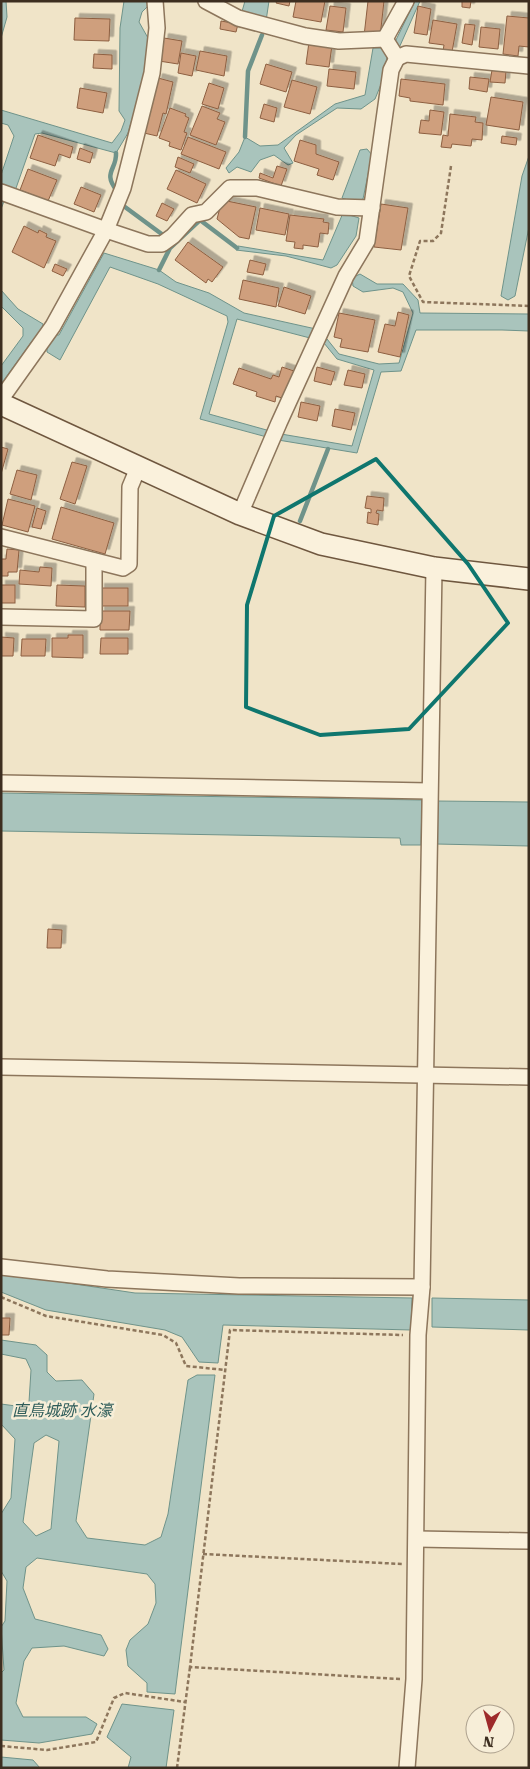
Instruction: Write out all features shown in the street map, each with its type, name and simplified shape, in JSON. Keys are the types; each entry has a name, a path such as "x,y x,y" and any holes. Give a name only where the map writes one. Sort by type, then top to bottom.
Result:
{"street":[{"path":"1,399 53,326 106,230 123,188 152,73 157,28 154,1"},
{"path":"206,1 238,18 305,36 391,49 406,54 529,66"},
{"path":"240,514 273,435 346,276 367,241 391,70 391,49 406,1"},
{"path":"5,194 148,244 162,244 173,236 192,214 206,212 230,188 257,188 337,207 372,208"},
{"path":"1,404 240,514 321,544 434,568 529,579"},
{"path":"1,537 124,568 129,564 130,487 138,468"},
{"path":"1,617 94,619 94,560"},
{"path":"407,1768 414,1679 418,1336 422,1287 434,568"},
{"path":"1,783 429,790"},
{"path":"1,1068 529,1077"},
{"path":"1,1267 107,1279 239,1286 422,1287"},
{"path":"417,1539 529,1541"}],"path":[{"path":"451,166 441,233 433,241 420,241 408,276 424,302 529,306"},
{"path":"1,1297 46,1316 163,1335 176,1343 186,1366 226,1370"},
{"path":"177,1768 230,1330 418,1336"},
{"path":"203,1554 416,1565"},
{"path":"190,1667 414,1679"},
{"path":"1,1746 47,1750 96,1742 114,1698 125,1693 185,1702"}],"highlighted area":[{"path":"376,459 468,564 508,623 409,729 320,735 246,707 247,605 274,516"}],"water":[{"path":"1,1 6,1 7,17 1,38"},
{"path":"124,1 148,1 148,6 142,12 139,22 148,38 146,72 128,133 116,153 42,133 35,134 15,191 8,191 1,209 1,175 14,136 8,125 1,123 1,110 112,143 121,131 125,120 119,111 120,28"},
{"path":"245,1 269,1 266,21 241,15"},
{"path":"415,1 420,1 399,48 387,57 384,77 375,99 361,109 337,108 296,135 284,148 293,163 288,165 274,155 260,160 251,172 237,167 229,173 226,168 239,152 245,137 260,146 278,145 335,104 365,95 373,48 381,48 385,51 395,42"},
{"path":"367,149 372,155 363,199 354,202 342,198 360,150"},
{"path":"529,156 529,227 515,296 508,300 501,296 522,176"},
{"path":"343,213 359,218 356,236 337,265 331,268 286,256 236,250 238,246 323,260"},
{"path":"104,253 159,270 176,282 209,293 244,313 316,329 310,338 237,319 209,414 281,434 352,446 374,370 337,359 324,343 327,339 339,354 379,364 399,363 413,313 403,292 393,288 363,292 353,286 352,278 360,274 377,284 403,284 418,300 420,313 529,314 529,331 416,330 401,371 381,372 357,453 278,440 200,419 228,322 227,316 158,284 110,267 60,360 47,352 47,347 53,335 59,335"},
{"path":"1,290 18,309 43,324 42,332 37,340 32,341 1,384 1,366 23,336 23,328 1,306"},
{"path":"1,793 422,800 421,845 401,845 400,838 1,831"},
{"path":"437,801 529,802 529,846 436,844"},
{"path":"1,1273 135,1293 412,1298 411,1330 223,1325 218,1363 199,1362 182,1337 165,1330 46,1310 1,1292"},
{"path":"432,1298 529,1300 529,1330 432,1327"},
{"name":"直鳥城跡 水濠","path":"1,1340 36,1345 47,1355 47,1372 56,1381 82,1380 94,1394 76,1521 87,1538 145,1545 161,1537 168,1514 188,1380 197,1375 215,1375 175,1694 147,1692 147,1683 128,1666 126,1650 130,1640 148,1624 156,1603 155,1584 147,1574 37,1558 26,1567 23,1588 35,1619 101,1635 108,1649 104,1656 64,1646 32,1648 24,1661 16,1703 23,1717 86,1717 97,1724 92,1734 39,1743 1,1740 1,1673 4,1670 1,1627 5,1621 7,1581 1,1571 1,1514 11,1498 15,1439 1,1424 1,1404 16,1406 29,1402 31,1370 26,1359 1,1354","holes":["46,1435 59,1441 51,1529 36,1536 23,1522 34,1443"]},
{"path":"122,1704 174,1710 166,1768 128,1768 131,1757 107,1737"},
{"path":"1,1757 33,1760 40,1768 1,1768"}],"building":[{"path":"277,1 290,1 289,6 276,3"},
{"path":"296,1 325,1 321,22 293,17"},
{"path":"368,1 384,1 380,37 364,36"},
{"path":"462,1 471,1 470,8 462,7"},
{"path":"330,6 346,8 343,32 326,30"},
{"path":"418,6 431,9 427,35 414,33"},
{"path":"507,16 529,18 529,47 519,46 518,56 503,54"},
{"path":"75,18 110,19 109,41 74,40"},
{"path":"433,20 457,24 452,52 443,51 444,45 429,43"},
{"path":"221,21 238,24 236,32 220,29"},
{"path":"465,24 475,25 472,45 462,43"},
{"path":"481,27 500,29 498,49 479,47"},
{"path":"164,38 182,41 178,64 159,61"},
{"path":"309,42 332,45 329,67 306,64"},
{"path":"200,51 227,56 224,76 196,70"},
{"path":"181,53 196,56 192,76 178,73"},
{"path":"94,54 112,55 112,69 93,68"},
{"path":"266,64 292,72 286,92 260,84"},
{"path":"329,69 356,72 354,89 327,86"},
{"path":"492,70 506,71 505,83 490,82"},
{"path":"470,77 489,79 487,92 469,89"},
{"path":"158,78 173,82 166,114 163,113 157,136 144,133"},
{"path":"401,79 445,84 443,105 410,101 410,98 399,96"},
{"path":"292,80 317,87 310,114 284,107"},
{"path":"209,83 224,88 218,109 202,104"},
{"path":"80,88 107,93 103,113 77,108"},
{"path":"491,97 523,102 519,130 486,125"},
{"path":"264,104 277,108 274,122 260,118"},
{"path":"202,106 220,113 217,119 225,122 216,145 190,135"},
{"path":"170,108 186,114 185,116 189,118 184,132 187,133 181,150 169,146 170,142 159,138"},
{"path":"430,110 444,112 441,135 419,133 421,120 429,121"},
{"path":"450,114 476,117 475,122 483,123 482,140 472,139 471,146 452,144 451,148 441,147 443,135 448,136"},
{"path":"38,135 73,147 70,158 59,154 55,166 30,158"},
{"path":"502,136 517,138 516,145 501,143"},
{"path":"188,137 226,152 219,169 181,154"},
{"path":"300,140 316,145 316,154 339,162 333,180 317,175 319,169 294,161"},
{"path":"80,148 93,153 90,163 77,159"},
{"path":"178,157 194,164 190,173 175,167"},
{"path":"277,166 287,169 281,186 259,178 260,173 273,178"},
{"path":"28,169 57,180 48,201 20,190"},
{"path":"176,170 206,184 197,203 167,189"},
{"path":"81,187 101,195 94,212 74,204"},
{"path":"222,200 256,207 249,239 239,237 217,219"},
{"path":"162,203 174,209 167,221 156,216"},
{"path":"381,204 408,208 401,250 374,247"},
{"path":"260,208 289,214 285,235 256,230"},
{"path":"290,215 324,219 323,222 329,223 328,234 320,233 318,247 303,245 303,249 294,248 295,242 286,241"},
{"path":"24,226 38,233 39,230 47,234 46,237 56,241 44,268 12,252"},
{"path":"188,242 223,267 212,282 208,279 206,283 175,260"},
{"path":"250,260 266,264 263,275 247,272"},
{"path":"55,264 67,269 63,276 52,271"},
{"path":"243,280 279,288 276,307 239,299"},
{"path":"284,287 311,296 305,314 278,306"},
{"path":"398,312 409,315 400,357 378,352 385,324 395,326"},
{"path":"339,313 375,320 368,352 340,347 342,339 334,337"},
{"path":"282,367 294,371 285,399 276,396 275,402 256,396 257,392 233,384 239,368 271,379 273,375 279,377"},
{"path":"317,367 335,372 331,385 314,381"},
{"path":"348,370 365,374 362,388 344,385"},
{"path":"301,402 320,406 317,421 298,417"},
{"path":"335,409 355,413 351,430 332,426"},
{"path":"1,447 8,449 1,474"},
{"path":"72,462 87,466 75,504 60,499"},
{"path":"17,470 37,475 31,500 10,494"},
{"path":"367,496 384,498 383,511 377,510 376,513 379,514 378,525 367,523 368,512 371,513 371,509 365,508"},
{"path":"8,499 35,506 28,532 2,525"},
{"path":"61,507 114,523 105,554 52,539"},
{"path":"37,508 46,511 41,529 32,527"},
{"path":"7,549 19,550 17,572 8,572 8,576 1,576 1,559 6,559"},
{"path":"40,567 52,568 51,586 19,584 20,570 39,572"},
{"path":"1,585 15,585 15,603 1,603"},
{"path":"57,585 85,586 85,607 56,606"},
{"path":"100,588 128,588 128,606 100,606"},
{"path":"100,611 130,611 129,630 100,630"},
{"path":"68,635 83,635 83,658 52,657 52,638 68,638"},
{"path":"1,637 14,638 13,656 1,656"},
{"path":"101,638 128,638 128,654 100,654"},
{"path":"22,639 46,639 45,656 21,656"},
{"path":"48,929 62,930 61,948 47,948"},
{"path":"1,1318 10,1318 9,1335 1,1335"}],"waterway":[{"path":"245,137 248,71 262,35"},
{"path":"116,153 116,159 110,175 117,191"},
{"path":"125,207 163,235"},
{"path":"159,270 170,248 200,220 237,248"},
{"path":"300,521 328,449"}]}
